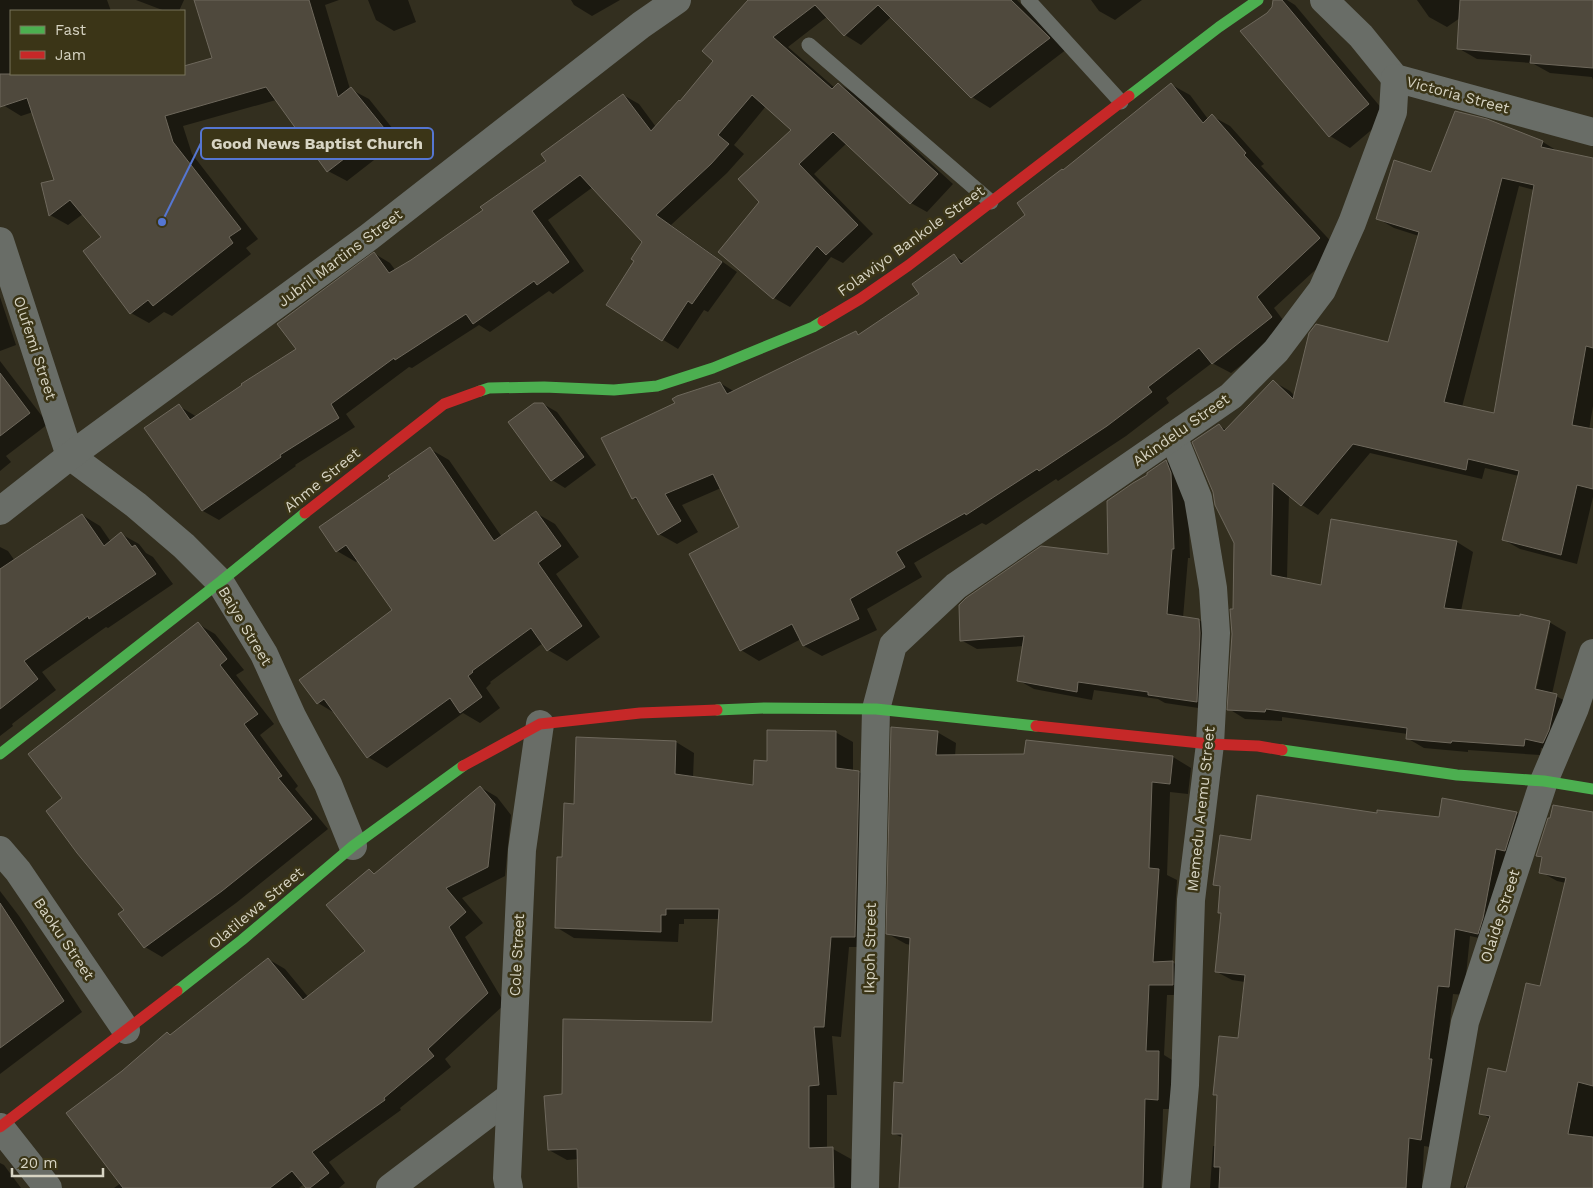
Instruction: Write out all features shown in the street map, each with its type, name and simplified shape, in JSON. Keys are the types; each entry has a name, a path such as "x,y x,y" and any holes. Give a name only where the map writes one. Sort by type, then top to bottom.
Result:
{"street":[{"name":"Jubril Martins Street","path":"0,511 70,456 369,238 641,25 677,0"},
{"name":"Folawiyo Bankole Street","path":"444,404 489,388 544,387 614,390 657,386 713,368 769,346 821,322 860,299 909,264 1219,27 1258,0"},
{"name":"Victoria Street","path":"1324,0 1361,36 1395,78 1593,132"},
{"name":"Akindelu Street","path":"876,709 893,645 949,593 1029,534 1231,396 1276,351 1322,290 1352,223 1393,112 1395,78"},
{"name":"Olufemi Street","path":"0,241 70,456"},
{"name":"Ahme Street","path":"0,754 444,404"},
{"name":"Memedu Aremu Street","path":"1173,436 1198,498 1213,588 1216,633 1210,744 1191,900 1185,1085 1176,1188"},
{"name":"Baiye Street","path":"70,456 136,505 184,546 220,582 264,654 292,716 328,784 353,846"},
{"name":"Olaide Street","path":"1436,1188 1465,1022 1544,781 1575,708 1593,653"},
{"path":"540,724 640,712 765,708 876,709 1210,744 1258,746 1457,775 1544,781 1593,789"},
{"name":"Ikpoh Street","path":"865,1188 876,709"},
{"name":"Olatilewa Street","path":"0,1127 242,940 353,846 462,767 540,724"},
{"name":"Cole Street","path":"509,1188 507,1178 510,1096 522,850 540,724"},
{"name":"Baoku Street","path":"0,850 18,871 126,1030"},
{"path":"390,1188 510,1096"},
{"path":"0,1127 48,1188"}],"lane":[{"path":"1028,0 1121,102"},
{"path":"809,45 991,202"}],"building":[{"path":"194,0 309,0 338,97 351,87 384,128 327,172 266,87 165,116 173,142 241,229 229,237 233,243 153,306 148,300 130,314 83,251 101,237 70,200 49,216 41,183 54,180 27,98 0,107 0,74 185,75 185,66 212,58"},
{"path":"748,0 1011,0 1050,38 971,98 878,5 844,36 815,5 773,37 832,89 838,83 938,174 910,204 833,132 799,164 858,225 826,255 817,246 773,299 718,252 759,202 738,179 791,130 752,95 718,135 729,144 711,164 656,215 722,262 692,304 688,301 662,341 606,305 634,261 631,259 642,242 580,175 532,211 569,262 537,285 534,281 473,324 466,314 395,360 394,358 331,404 339,418 280,455 281,457 202,511 144,428 179,404 190,420 241,384 296,349 277,324 374,252 389,273 411,260 483,210 480,207 546,161 541,154 623,94 651,131 680,101 713,61 702,51"},
{"path":"1273,0 1282,0 1369,104 1329,137 1240,31 1267,13 1272,7"},
{"path":"1460,0 1593,0 1593,68 1530,63 1531,55 1457,49"},
{"path":"1171,83 1203,123 1212,114 1246,153 1244,155 1320,238 1257,297 1272,317 1212,364 1199,348 1148,387 1152,392 1107,426 1039,471 1037,469 966,515 965,513 896,552 905,567 850,599 859,619 803,646 792,624 740,651 689,554 739,527 713,474 665,494 681,521 658,535 636,497 632,499 601,438 675,403 672,399 677,396 720,382 727,394 856,331 858,335 919,294 912,284 954,254 961,264 1025,215 1017,203 1063,170"},
{"path":"1455,111 1487,119 1543,141 1541,147 1593,158 1593,348 1586,346 1572,425 1593,429 1593,489 1577,485 1561,555 1502,540 1519,471 1468,459 1466,470 1353,444 1301,506 1273,483 1271,575 1321,585 1331,519 1457,541 1444,608 1520,616 1520,614 1550,621 1535,689 1557,694 1549,730 1543,743 1525,739 1524,746 1406,739 1407,728 1266,709 1265,712 1227,710 1232,634 1230,609 1233,609 1234,543 1215,505 1213,492 1192,442 1219,424 1224,431 1273,380 1293,399 1309,333 1316,324 1388,342 1419,232 1376,219 1394,160 1431,172","holes":["1502,178 1534,185 1494,413 1444,402"]},
{"path":"0,373 30,413 0,436"},
{"path":"534,403 543,403 584,457 551,481 508,422"},
{"path":"430,447 494,541 536,511 561,546 538,563 582,626 547,651 531,628 472,671 468,676 482,697 460,713 450,698 367,758 324,699 317,704 299,680 392,610 346,545 336,552 319,527 390,478 388,476"},
{"path":"1166,460 1171,473 1174,549 1172,549 1167,614 1199,619 1197,702 1148,695 1148,692 1078,682 1077,692 1017,681 1024,636 960,641 959,605 966,598 1041,546 1108,554 1107,501"},
{"path":"82,514 104,546 121,532 132,547 135,545 156,574 89,619 88,616 24,661 38,679 0,709 0,569"},
{"path":"198,622 227,659 220,665 258,714 244,724 282,776 278,778 312,819 222,891 144,948 118,914 124,910 77,853 46,811 62,798 28,754"},
{"path":"891,727 938,731 936,755 1024,754 1026,740 1173,756 1170,784 1152,782 1149,868 1159,869 1153,962 1173,961 1173,985 1149,985 1146,1051 1159,1051 1158,1100 1145,1099 1143,1188 899,1188 902,1134 892,1134 894,1082 903,1083 910,938 886,934"},
{"path":"767,730 836,731 836,768 859,771 855,937 831,937 824,1027 814,1027 819,1085 809,1086 809,1148 833,1147 834,1188 578,1188 577,1149 548,1150 544,1096 562,1094 563,1019 712,1022 719,909 666,909 666,915 661,915 661,932 555,928 557,857 562,857 564,803 574,804 576,737 676,741 675,774 753,785 754,760 767,761"},
{"path":"480,786 495,804 488,867 446,888 466,912 449,927 488,993 428,1049 434,1056 384,1098 385,1100 312,1152 329,1173 310,1188 306,1188 292,1171 270,1188 123,1188 66,1113 122,1071 167,1032 170,1035 268,958 303,1000 365,951 326,905 369,869 374,874"},
{"path":"1257,795 1377,813 1377,810 1439,817 1442,798 1517,812 1505,851 1496,849 1483,918 1478,934 1455,929 1449,987 1438,986 1429,1059 1432,1059 1421,1140 1409,1138 1406,1188 1219,1188 1220,1167 1214,1167 1217,1095 1213,1095 1219,1036 1238,1038 1245,975 1215,972 1221,913 1218,913 1220,886 1213,885 1220,835 1251,840"},
{"path":"1553,805 1593,812 1593,1086 1578,1082 1568,1134 1593,1137 1593,1188 1466,1188 1490,1116 1479,1114 1488,1068 1506,1072 1526,983 1540,986 1566,878 1539,873 1542,857 1536,856"},
{"path":"0,903 64,1001 0,1048"}],"traffic: fast":[{"path":"1129,96 1219,27 1258,0"},
{"path":"480,391 489,388 544,387 614,390 657,386 713,368 813,327 823,321"},
{"path":"0,754 305,513"},
{"path":"717,710 765,708 876,709 1036,726"},
{"path":"1282,750 1457,775 1544,781 1593,789"},
{"path":"177,991 242,940 353,846 463,766"}],"traffic: jam":[{"path":"823,321 860,299 909,265 1129,96"},
{"path":"305,513 444,404 480,391"},
{"path":"463,766 540,724 640,713 717,710"},
{"path":"1036,726 1210,744 1258,746 1282,750"},
{"path":"0,1127 177,991"}],"place":[{"name":"Good News Baptist Church","path":"162,222"}]}
